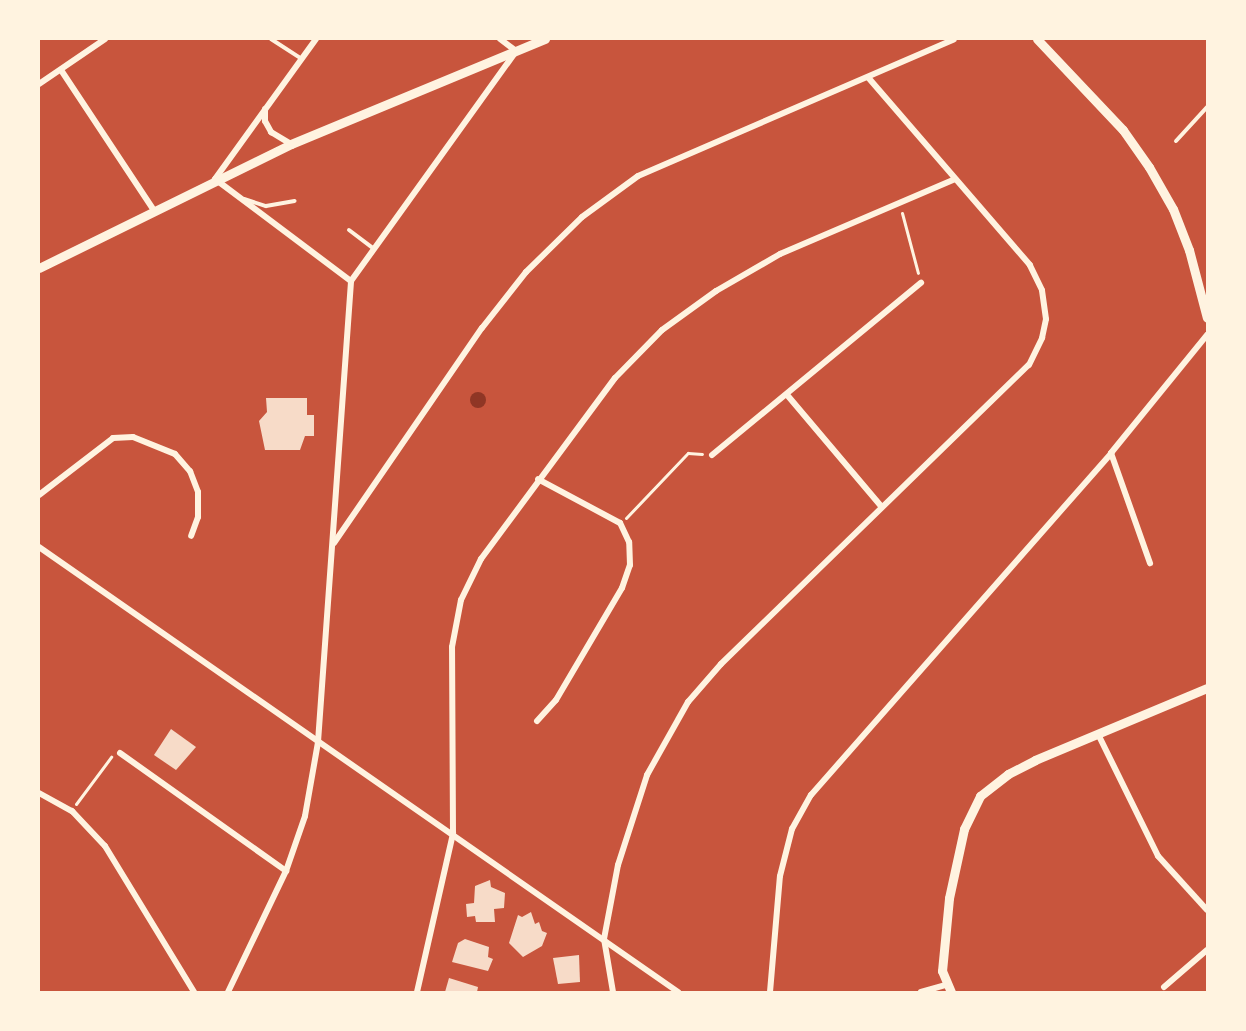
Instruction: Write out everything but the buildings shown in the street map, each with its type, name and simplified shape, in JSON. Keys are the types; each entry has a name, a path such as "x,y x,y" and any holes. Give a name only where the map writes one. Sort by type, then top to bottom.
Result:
{"street":[{"path":"39,84 105,39"},
{"path":"216,179 316,39"},
{"path":"500,39 516,51"},
{"path":"39,268 153,209 291,144 545,39"},
{"path":"333,544 482,328 526,272 582,217 638,176 954,39"},
{"path":"1037,39 1123,130 1149,167 1173,209 1189,250 1207,318"},
{"path":"228,992 286,871 305,816 318,742 351,281 516,51"},
{"path":"62,70 153,209"},
{"path":"613,992 604,939 632,815 647,775 688,702 721,664 881,506 1029,365 1042,338 1046,319 1042,290 1029,265 868,77"},
{"path":"265,108 265,121 271,132 291,144"},
{"path":"216,179 351,281"},
{"path":"417,992 453,833 452,647 461,600 482,559 538,479 615,378 662,330 716,291 780,254 956,179"},
{"path":"712,454 788,396 921,283"},
{"path":"770,992 780,876 792,829 811,795 1111,453 1207,335"},
{"path":"788,396 881,506"},
{"path":"39,495 113,438 133,437 175,454 190,471 198,508 191,536"},
{"path":"1111,453 1150,563"},
{"path":"537,721 556,700 622,588 630,565 629,542 620,523 538,479"},
{"path":"39,547 318,742 453,833 678,992"},
{"path":"921,992 948,988 942,971 948,898 954,864 970,812 985,791 1008,774 1207,688"},
{"path":"1098,734 1158,856 1207,910"},
{"path":"120,753 286,871"},
{"path":"39,793 72,811 105,846 194,992"},
{"path":"1164,987 1207,950"}],"lane":[{"path":"271,39 302,59"},
{"path":"1176,141 1207,107"},
{"path":"243,199 266,206 295,201"},
{"path":"349,230 373,248"}],"path":[{"path":"899,203 921,283"},
{"path":"620,523 688,453 712,454"},
{"path":"72,811 107,759 120,753"}],"shaded area":[{"path":"475,392 481,392 486,400 484,406 475,408 470,403 470,397"}]}
